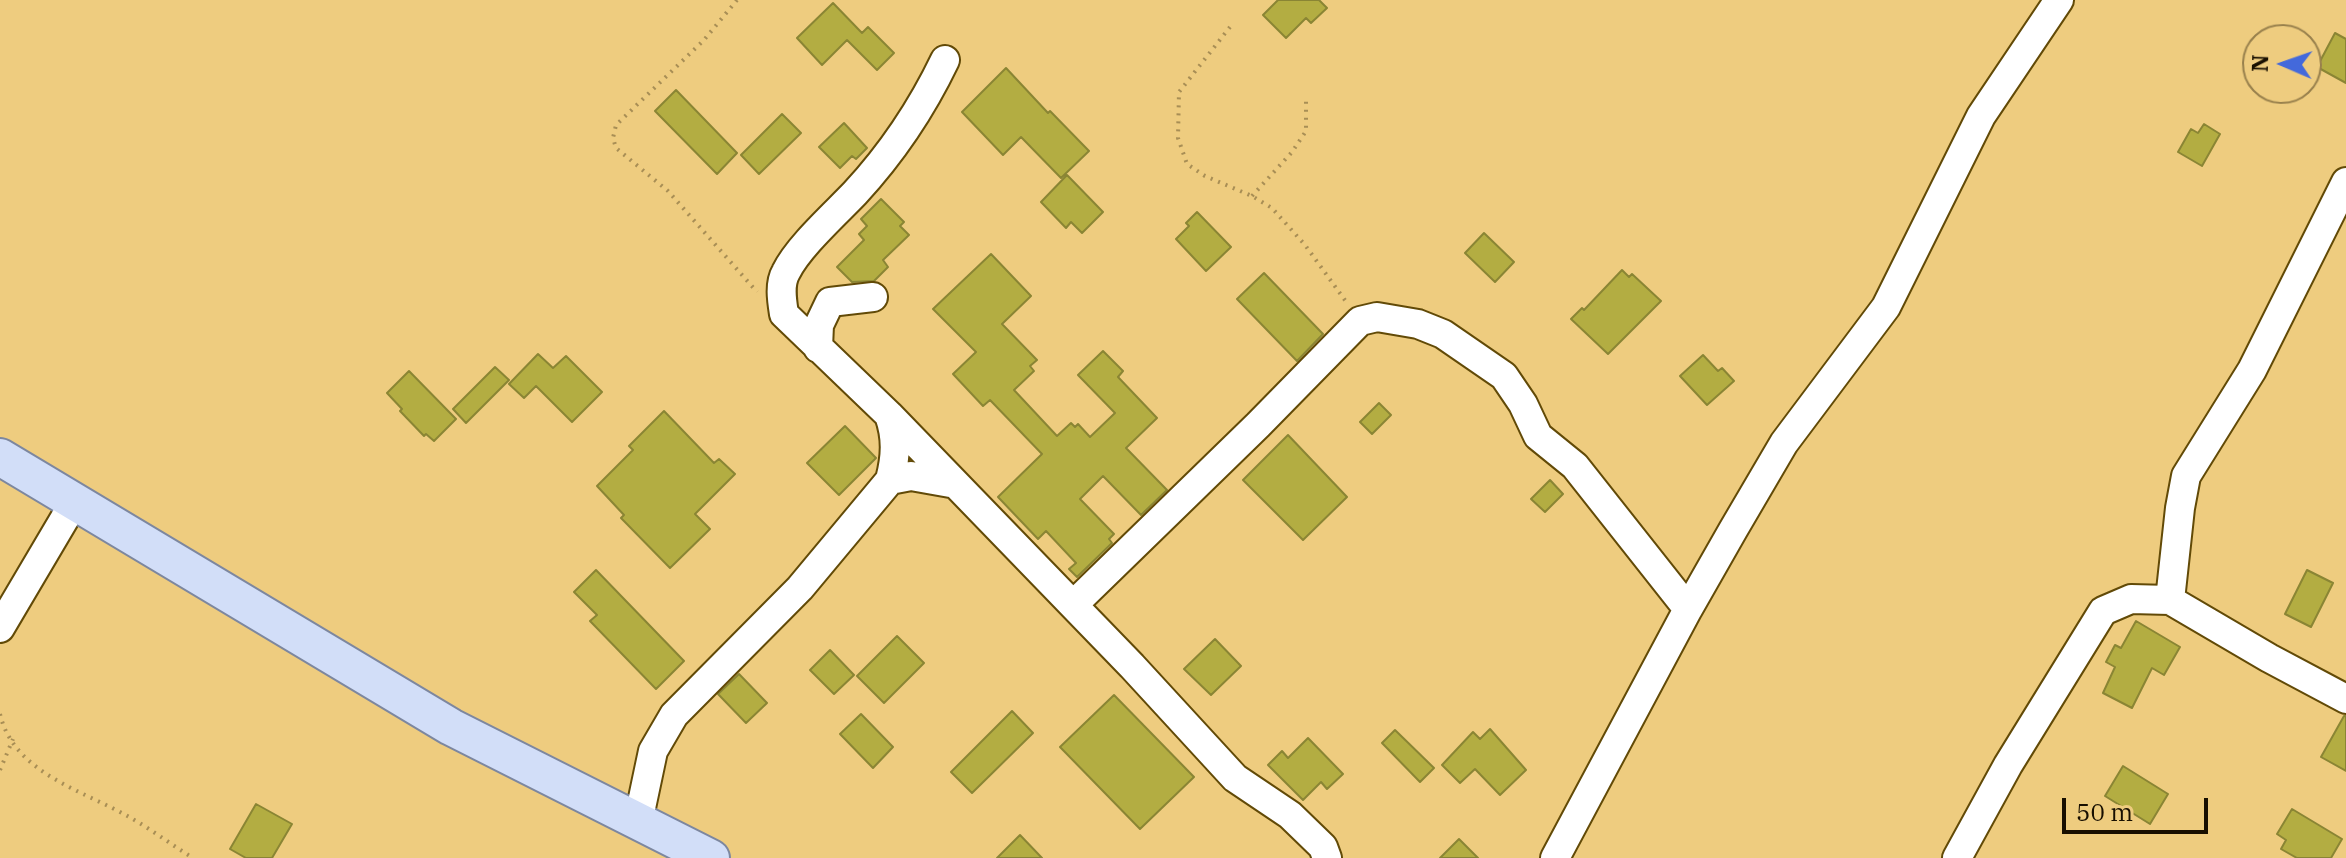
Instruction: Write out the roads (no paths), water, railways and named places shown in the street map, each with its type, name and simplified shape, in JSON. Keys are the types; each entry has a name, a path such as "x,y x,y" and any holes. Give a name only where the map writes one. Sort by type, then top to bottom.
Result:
{"main road":[{"path":"0,457 451,727 653,838 711,858"}],"street":[{"path":"1555,858 1688,609 1784,443 1886,307 1981,116 2059,0"},
{"path":"945,60 923,104 898,143 817,232 785,273 781,295 784,314 889,415 1235,778 1290,815 1323,847 1327,858"},
{"path":"2170,600 2186,476 2252,370 2346,182"},
{"path":"818,348 819,325 830,302 873,297"},
{"path":"1073,605 1360,321 1377,317 1418,324 1443,334 1504,376 1523,404 1538,436 1575,466 1688,609"},
{"path":"653,838 653,751 674,715 800,588 890,480 896,459 896,436 889,415"},
{"path":"890,480 911,476 956,484"},
{"path":"0,628 75,501"},
{"path":"1957,858 2008,765 2103,611 2131,599 2170,600 2346,699"}]}
